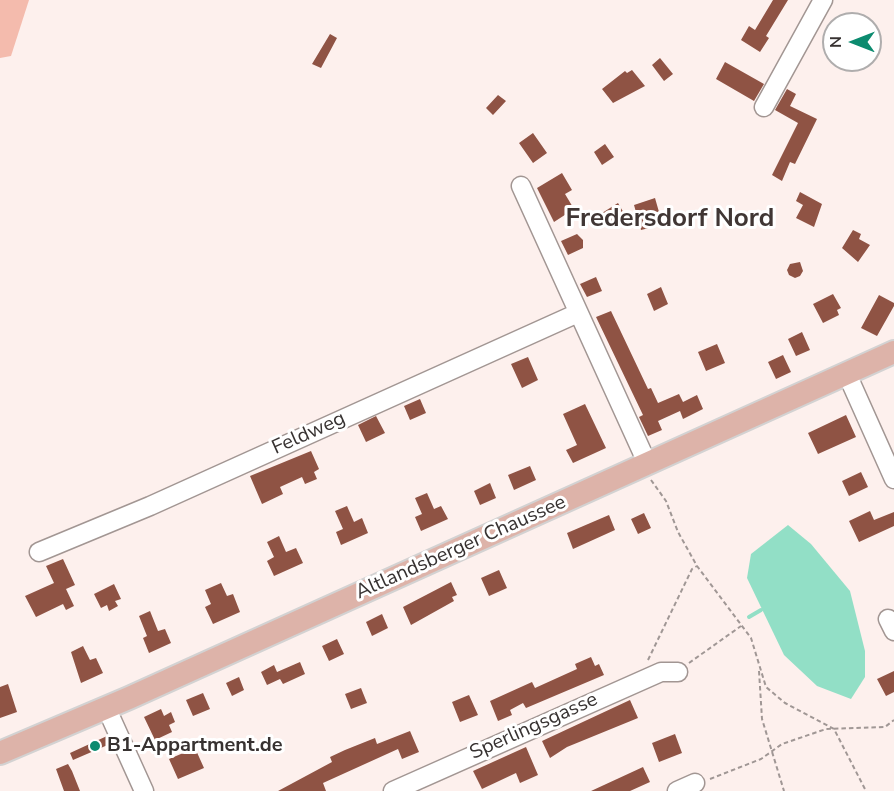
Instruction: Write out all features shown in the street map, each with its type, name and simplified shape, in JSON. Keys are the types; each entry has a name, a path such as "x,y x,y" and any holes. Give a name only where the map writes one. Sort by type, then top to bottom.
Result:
{"main road":[{"name":"Altlandsberger Chaussee","path":"0,753 455,549 649,471 894,352"}],"street":[{"path":"764,107 823,0"},
{"path":"521,186 649,471"},
{"name":"Feldweg","path":"39,552 150,506 578,313"},
{"path":"847,374 894,479"},
{"name":"Sperlingsgasse","path":"393,791 641,680 662,672 678,672"},
{"path":"106,707 144,791"},
{"path":"677,791 701,782"}],"path":[{"path":"649,471 697,566 751,638 759,668 772,695 834,729 866,791"},
{"path":"641,680 649,658 692,570 697,566"},
{"path":"678,672 741,626"},
{"path":"759,668 762,719 784,791"},
{"path":"701,782 761,759 771,750 826,729 885,728 894,720"}],"shaded area":[{"path":"0,0 29,0 11,56 0,58"},
{"path":"788,525 811,544 850,591 865,651 865,677 851,699 817,686 784,655 747,578 751,554"}],"building":[{"path":"773,0 788,0 766,36 769,38 760,52 741,40 749,26 755,30"},
{"path":"330,34 337,38 321,68 312,64"},
{"path":"660,58 673,74 664,81 652,65"},
{"path":"725,62 764,84 754,101 716,79"},
{"path":"632,70 645,86 613,103 602,89 625,71 627,73"},
{"path":"787,89 796,94 790,106 817,119 795,164 790,162 782,181 772,175 798,123 775,110"},
{"path":"498,95 506,101 493,115 486,108"},
{"path":"533,133 547,153 533,163 519,143"},
{"path":"605,144 614,157 602,165 594,152"},
{"path":"562,173 572,190 565,194 574,209 554,222 537,188"},
{"path":"800,192 822,204 814,227 796,218 803,205 796,201"},
{"path":"655,198 659,212 649,215 653,227 641,230 634,205"},
{"path":"618,203 625,215 609,224 602,213"},
{"path":"853,230 861,234 859,239 870,245 858,262 842,248"},
{"path":"577,234 583,240 583,248 568,255 561,241"},
{"path":"800,262 803,271 800,276 795,278 789,275 787,270 790,264"},
{"path":"596,277 602,291 587,297 580,284"},
{"path":"661,287 668,304 654,311 647,294"},
{"path":"833,294 841,308 837,310 839,315 823,323 813,304"},
{"path":"879,295 894,303 894,306 877,336 861,328"},
{"path":"611,311 648,389 651,388 658,403 679,394 683,402 697,395 703,409 683,419 680,411 658,421 662,430 648,436 639,417 643,415 596,317"},
{"path":"802,332 810,350 796,356 788,339"},
{"path":"717,344 725,363 706,371 698,352"},
{"path":"783,355 791,372 776,379 768,362"},
{"path":"528,357 538,380 522,388 511,364"},
{"path":"420,399 426,413 410,420 404,406"},
{"path":"585,404 606,448 573,463 566,450 577,445 563,414"},
{"path":"846,415 856,437 818,454 808,433"},
{"path":"376,416 385,433 366,442 358,425"},
{"path":"311,451 319,469 314,472 317,479 305,484 302,477 280,487 283,494 262,504 250,476"},
{"path":"530,466 536,480 514,490 508,475"},
{"path":"861,472 868,487 849,496 842,481"},
{"path":"490,483 496,498 480,505 474,491"},
{"path":"427,493 434,509 441,506 448,519 421,531 415,517 422,514 415,498"},
{"path":"347,506 354,522 362,518 368,533 341,545 336,532 343,529 335,511"},
{"path":"870,511 874,520 894,512 894,526 859,542 849,521"},
{"path":"644,513 651,528 638,534 631,519"},
{"path":"609,515 615,530 573,549 567,533"},
{"path":"279,536 286,552 296,548 303,563 274,576 267,561 274,557 267,542"},
{"path":"63,559 75,585 66,589 74,606 66,610 63,604 36,617 25,596 54,583 46,566"},
{"path":"499,570 507,588 489,596 481,578"},
{"path":"451,582 457,595 452,597 454,601 411,625 403,607"},
{"path":"221,583 227,596 233,594 240,612 213,624 205,607 211,604 205,590"},
{"path":"114,584 121,599 115,601 118,606 109,611 107,605 101,608 94,594"},
{"path":"150,611 158,631 165,629 171,643 149,653 143,638 147,636 139,616"},
{"path":"382,614 388,628 372,636 366,622"},
{"path":"337,639 344,654 329,661 322,646"},
{"path":"83,646 90,660 96,658 103,673 81,683 71,652"},
{"path":"591,657 595,666 599,664 604,675 526,708 523,703 510,710 512,715 498,721 490,701 532,682 535,688 577,669 575,664"},
{"path":"300,662 305,674 283,684 280,679 267,685 261,672 274,665 277,672"},
{"path":"894,671 894,692 886,696 877,679"},
{"path":"239,677 244,690 232,696 226,683"},
{"path":"8,684 17,712 0,718 0,687"},
{"path":"361,688 367,703 351,709 345,694"},
{"path":"203,693 210,709 193,716 186,700"},
{"path":"469,695 478,715 460,722 452,702"},
{"path":"630,700 638,718 567,747 550,758 542,741"},
{"path":"161,709 164,716 171,712 175,722 169,725 172,732 155,740 144,717"},
{"path":"410,731 419,752 402,759 398,749 323,783 326,791 278,791 332,762 330,757 345,750 375,738 377,744"},
{"path":"675,734 682,753 659,762 652,743"},
{"path":"107,736 110,744 73,760 70,753"},
{"path":"526,747 538,775 520,783 516,773 482,789 473,771"},
{"path":"195,748 204,768 178,779 169,759"},
{"path":"68,764 80,791 64,791 56,769"},
{"path":"643,767 650,782 630,791 591,791"}],"waterway":[{"path":"749,617 761,610"}],"place":[{"name":"B1-Appartment.de","path":"95,746"}],"district":[{"name":"Fredersdorf Nord","path":"670,220"}]}
